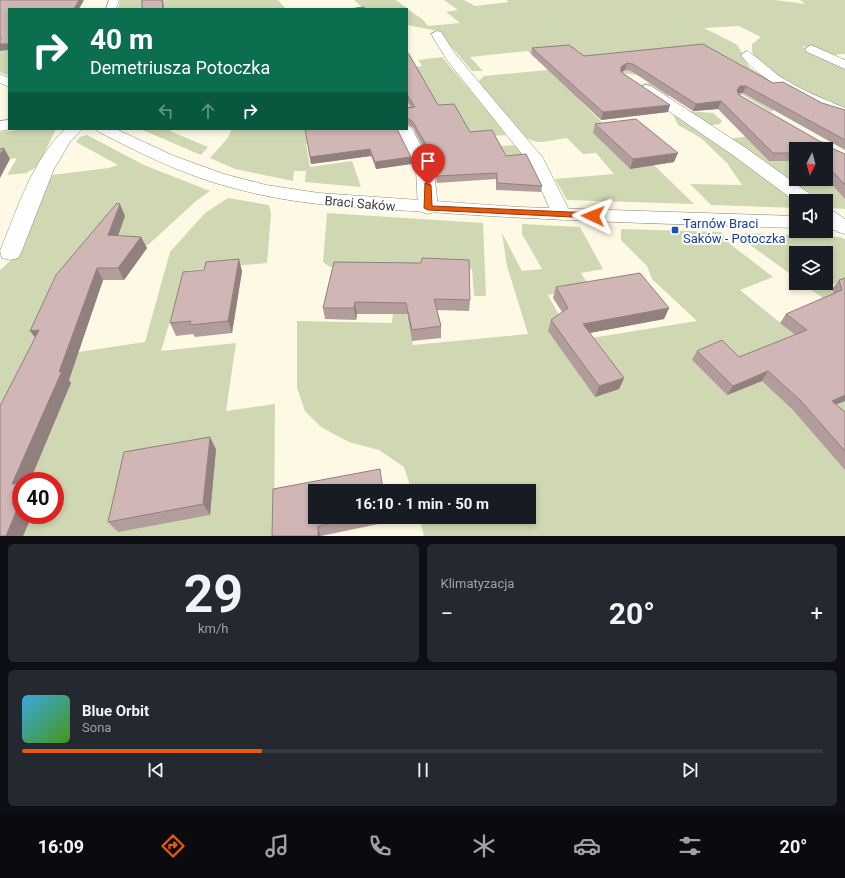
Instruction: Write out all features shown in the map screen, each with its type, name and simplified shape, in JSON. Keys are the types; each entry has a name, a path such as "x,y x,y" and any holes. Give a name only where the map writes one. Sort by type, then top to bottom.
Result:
{"street":[{"path":"437,34 450,57 538,162 560,214"},
{"path":"811,49 845,65"},
{"path":"747,55 758,68 791,88 845,114"},
{"path":"635,81 740,152 797,194"},
{"path":"10,253 36,189 63,140 73,130"},
{"name":"Braci Saków","path":"106,130 180,164 233,183 286,195 428,208 789,222"},
{"path":"405,130 425,170 428,208"}],"green space":[{"path":"120,0 278,0 285,8 118,8"},
{"path":"354,0 396,0 407,8 363,8"},
{"path":"444,0 464,0 475,6 509,2 506,0 775,0 805,4 800,0 845,0 845,54 832,55 812,46 802,47 845,68 845,110 783,80 761,66 754,57 752,52 752,44 761,37 739,26 704,28 738,46 750,68 783,88 776,108 771,112 743,95 735,96 700,93 667,96 688,111 713,113 722,121 720,124 704,126 642,84 655,82 646,76 621,73 637,95 580,101 611,131 594,134 630,169 654,165 694,204 567,200 555,179 614,174 596,153 583,154 567,138 539,142 530,140 521,134 504,118 479,81 484,76 548,70 528,51 470,57 483,71 472,71 438,31 408,25 408,9 423,20 428,26 460,23 446,12 458,10"},
{"path":"8,50 8,76 0,72 0,51"},
{"path":"442,57 508,135 457,138 464,157 506,155 500,146 516,145 535,168 474,165 433,169 413,133 467,127 408,110 408,103 434,100 426,83 408,85 408,68 422,66 418,60"},
{"path":"670,108 789,196 789,208 711,205 690,184 742,185 727,163 701,138 678,125"},
{"path":"17,130 56,130 38,166 26,173 7,175 17,158 0,160 0,132"},
{"path":"142,130 172,130 170,131 208,147 201,155"},
{"path":"232,130 355,130 346,139 306,144 310,167 352,161 361,187 305,182 306,171 294,171 293,181 235,169 210,158 227,139"},
{"path":"791,131 794,142 789,142 789,180 728,139"},
{"path":"87,135 144,165 210,191 196,201 148,245 95,244 32,359 145,342 170,252 205,213 228,198 269,205 271,214 267,263 185,271 161,351 236,343 226,411 275,404 274,536 0,536 0,270 16,256 52,175 109,168 118,165 76,142 80,137"},
{"path":"833,156 845,163 845,209 833,208 833,194 810,194 798,186 833,186"},
{"path":"327,213 483,223 486,296 474,296 472,269 418,266 405,308 413,345 528,334 507,266 502,233 522,271 542,269 522,234 522,224 580,227 603,269 581,273 590,287 548,295 573,341 697,321 652,279 647,266 621,240 621,229 721,232 730,244 773,277 740,290 845,376 845,536 424,536 421,524 536,524 536,484 410,484 404,467 379,450 349,442 321,427 305,411 297,388 297,321 392,323 397,269 330,267 323,262"},
{"path":"744,233 789,235 789,238 833,238 833,237 845,239 845,280 833,284 833,246 789,246 789,273 750,245"},
{"path":"812,290 833,290 845,298 845,314"}],"building":[{"path":"0,0 79,0 75,8 8,8 8,44 0,44 0,40 2,38 0,38"},
{"path":"142,0 162,0 163,8 142,8"},
{"path":"703,44 773,83 783,82 822,103 845,110 845,140 746,86 740,86 737,90 739,95 821,142 789,142 789,153 773,153 721,101 696,104 633,64 627,63 621,67 621,72 670,105 603,112 532,48 569,45 584,56"},
{"path":"408,53 438,105 454,104 470,132 492,130 506,156 526,154 542,186 497,183 497,173 437,176 432,155 413,122 408,119 408,108 415,107 408,96"},
{"path":"636,119 678,153 633,159 595,124"},
{"path":"305,130 398,130 411,157 375,162 370,149 310,157"},
{"path":"4,148 0,155 0,149"},
{"path":"833,149 845,154 845,185 833,172"},
{"path":"117,203 120,204 108,235 141,237 118,268 97,268 59,372 62,371 17,472 12,472 12,522 6,536 0,536 0,406 39,330 30,331 56,275"},
{"path":"422,258 469,260 470,300 434,299 441,326 412,330 406,303 355,302 354,308 323,308 334,262 421,263"},
{"path":"239,259 228,321 190,325 191,321 170,323 183,272 204,270 206,262"},
{"path":"640,273 669,308 583,324 624,378 599,386 551,320 568,308 556,287"},
{"path":"845,278 845,395 832,401 845,412 845,451 800,400 768,371 733,386 697,351 722,340 739,357 807,330 786,314 842,290 839,280"},
{"path":"210,437 203,504 108,522 124,452"},
{"path":"380,469 382,484 308,484 308,524 328,524 318,526 318,536 272,536 273,489"}],"place":[{"name":"Tarnów Braci Saków - Potoczka","path":"675,230"}],"route":[{"path":"428,185 428,208 593,216"}]}
